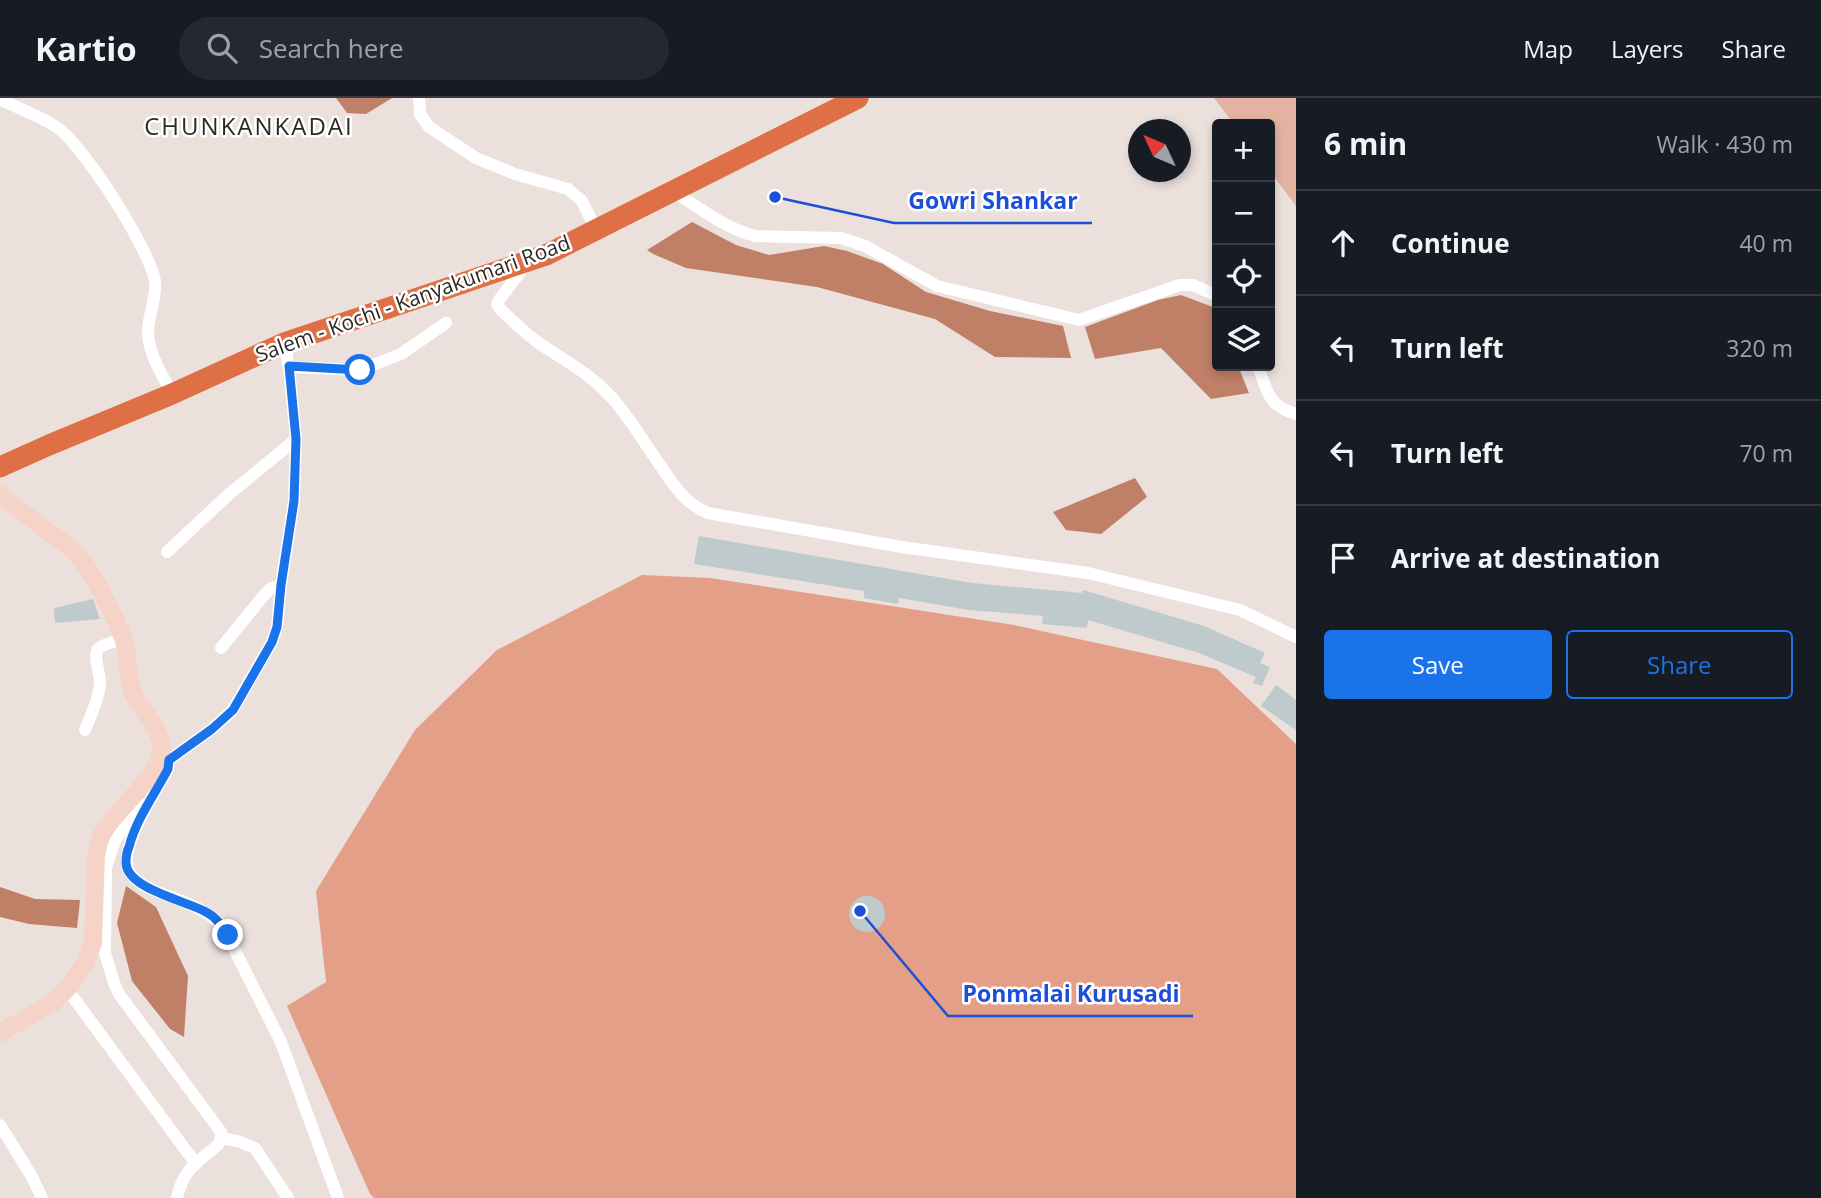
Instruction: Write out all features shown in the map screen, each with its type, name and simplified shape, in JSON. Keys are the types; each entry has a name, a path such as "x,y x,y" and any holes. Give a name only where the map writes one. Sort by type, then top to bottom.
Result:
{"highway":[{"name":"Salem - Kochi - Kanyakumari Road","path":"0,467 285,343 546,255 858,98"}],"street":[{"path":"419,98 420,114 429,127 477,158 515,174 568,189 582,201 596,230"},
{"path":"0,100 47,121 60,130 91,165 109,191 153,272 156,286 148,330 149,341 152,354 172,394"},
{"path":"673,191 722,223 745,233 755,236 841,238 865,246 937,286 1079,320 1180,285 1192,285 1212,294"},
{"path":"528,261 499,300 500,309 536,341 599,384 615,402 677,489 696,508 708,513 902,547 1088,573 1240,610 1296,637"},
{"path":"289,366 360,370 401,354 446,323"},
{"path":"0,1033 54,1002 85,963 93,943 96,856 104,830 165,755 221,722 236,705 272,642 277,627 294,501 296,439 285,343"},
{"path":"1260,371 1275,404 1282,410 1296,414"},
{"path":"167,552 227,496 296,439"},
{"path":"0,495 80,557 124,639 134,695 159,736 168,769 136,828 129,847 126,863 128,869 140,883 153,891 208,912 223,927 281,1042 338,1198"},
{"path":"221,648 265,594 281,585"},
{"path":"85,730 98,695 100,681 97,650 124,639"},
{"path":"159,786 120,832 108,859 105,953 119,994 221,1132 218,1145 188,1171 180,1183 177,1198"},
{"path":"67,989 195,1164"},
{"path":"0,1125 42,1198"},
{"path":"221,1138 255,1148 288,1198"}],"shaded area":[{"path":"336,98 392,98 366,114 347,113"},
{"path":"1214,98 1296,98 1296,206 1275,178 1275,119 1230,119"},
{"path":"692,222 736,245 769,255 824,246 847,251 883,264 926,292 990,311 1063,326 1071,358 995,357 935,319 817,287 686,268 647,250"},
{"path":"1181,295 1212,307 1212,371 1240,371 1249,393 1211,399 1161,348 1095,359 1085,327 1158,300"},
{"path":"1135,478 1147,497 1101,534 1066,530 1053,512"},
{"path":"642,575 710,578 1014,625 1217,669 1296,744 1296,1198 374,1198 287,1006 326,982 316,891 415,730 497,650"},
{"path":"126,886 156,907 188,976 184,1037 170,1029 132,981 117,923"},
{"path":"0,887 35,899 80,900 77,928 29,924 0,917"}],"building":[{"path":"699,536 972,583 1082,593 1083,590 1204,626 1265,653 1260,663 1270,667 1262,686 1253,683 1256,677 1199,653 1088,620 1087,628 1042,624 1043,616 969,610 899,598 898,604 864,598 864,591 694,564"},
{"path":"93,599 100,619 55,623 54,608"},
{"path":"1276,685 1296,700 1296,730 1261,706"},
{"path":"867,896 879,902 885,914 879,926 867,932 855,926 849,914 855,902"}],"place":[{"name":"Gowri Shankar","path":"775,197"},
{"name":"Ponmalai Kurusadi","path":"860,911"}],"district":[{"name":"CHUNKANKADAI","path":"249,127"}],"route":[{"path":"228,935 208,912 153,891 140,883 129,872 126,863 129,847 136,828 168,769 169,760 233,710 272,642 277,627 294,501 296,439 289,366 360,370"}]}
